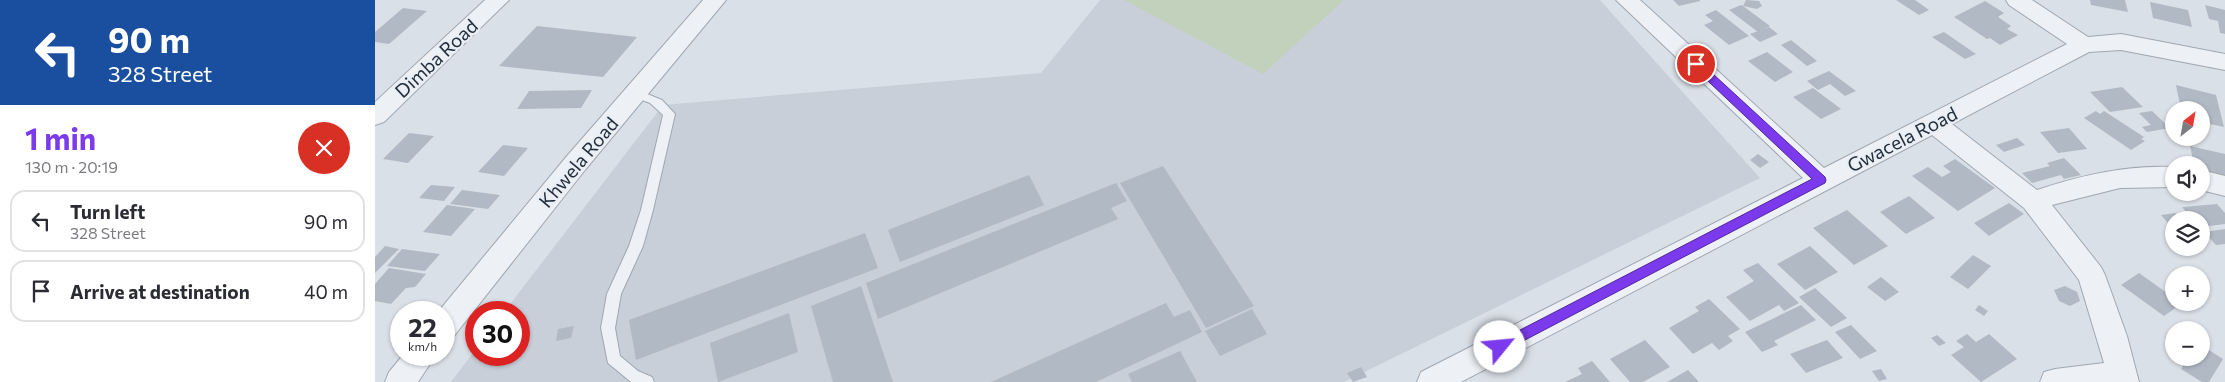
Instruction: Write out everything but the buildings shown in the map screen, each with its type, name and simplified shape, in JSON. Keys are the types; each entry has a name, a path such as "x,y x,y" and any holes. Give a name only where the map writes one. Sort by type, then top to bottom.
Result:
{"street":[{"name":"Dimba Road","path":"375,116 498,0"},
{"name":"Khwela Road","path":"455,313 576,162 715,0"},
{"path":"1627,0 1821,180"},
{"path":"2017,0 2084,45"},
{"name":"Gwacela Road","path":"1432,382 2084,45 2121,42 2225,62"},
{"path":"1934,123 2033,201 2091,274 2113,336 2123,378 2055,382"},
{"path":"2033,201 2073,187 2116,179 2165,176"},
{"path":"2210,182 2225,186"},
{"path":"399,382 412,366"}],"lane":[{"path":"635,93 655,100 663,105 669,114 666,135 647,210 636,246 614,294 608,328 613,358 633,376 647,382"}],"shaded area":[{"path":"1100,0 1600,0 1760,178 1344,382 451,382 465,364 465,366 530,366 530,301 512,301 663,105 1041,73"}],"green space":[{"path":"1124,0 1344,0 1263,74"}],"route":[{"path":"1500,347 1821,180 1696,64"}]}
